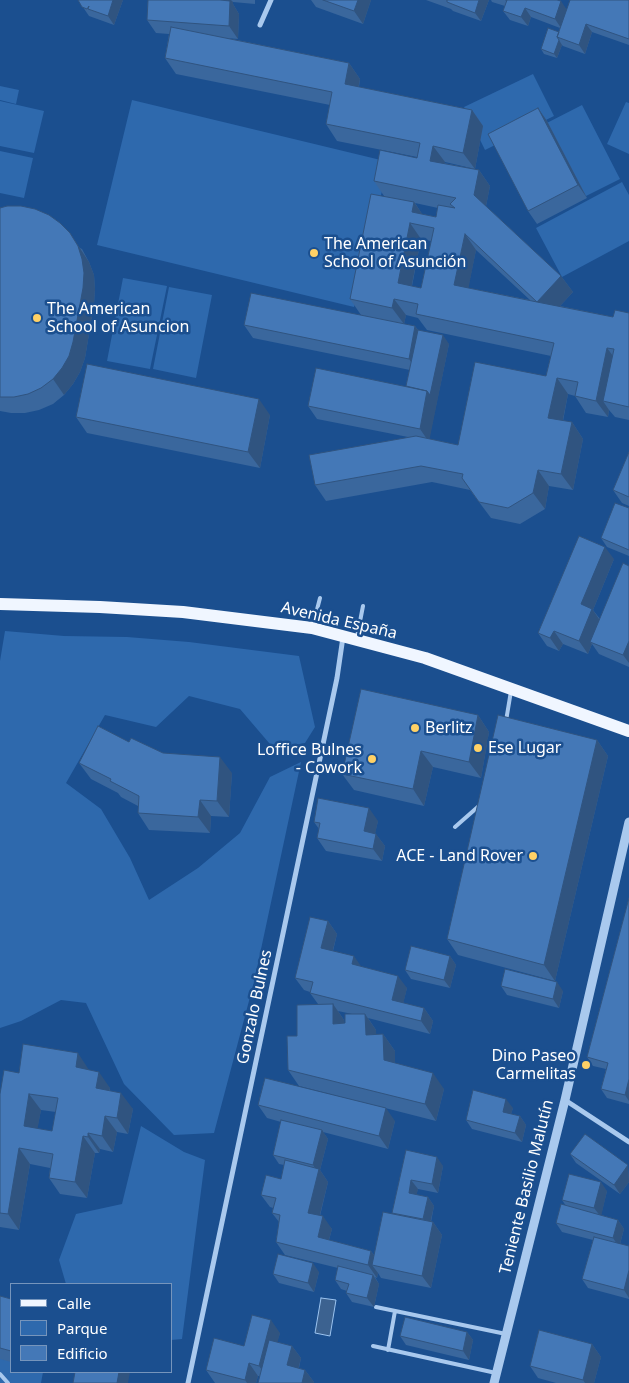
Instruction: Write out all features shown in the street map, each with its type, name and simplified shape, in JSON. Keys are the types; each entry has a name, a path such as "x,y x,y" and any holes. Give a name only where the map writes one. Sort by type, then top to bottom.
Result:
{"main road":[{"name":"Avenida España","path":"0,604 183,612 312,628 425,658 629,730"}],"street":[{"path":"260,26 271,0"},
{"name":"Gonzalo Bulnes","path":"188,1383 337,678 350,637"},
{"name":"Teniente Basilio Malutín","path":"494,1383 564,1100 629,822"},
{"path":"564,1100 629,1142"}],"lane":[{"path":"312,628 320,598"},
{"path":"350,637 363,606"},
{"path":"505,724 512,689"},
{"path":"455,827 484,800"},
{"path":"376,1307 506,1334"},
{"path":"388,1350 395,1311"},
{"path":"373,1346 496,1373"},
{"path":"0,1374 8,1383"}],"green space":[{"path":"533,74 554,116 485,150 464,107"},
{"path":"0,86 19,90 16,104 0,100"},
{"path":"132,100 389,162 354,307 97,245"},
{"path":"0,101 44,111 34,153 0,146"},
{"path":"626,102 629,103 629,154 607,144"},
{"path":"582,105 620,179 576,201 539,127"},
{"path":"0,151 33,158 24,198 0,193"},
{"path":"622,182 629,195 629,241 562,277 536,228"},
{"path":"123,278 167,286 150,369 107,361"},
{"path":"169,287 212,295 196,378 153,369"},
{"path":"5,631 189,642 299,656 315,727 305,743 275,750 240,709 189,696 156,727 105,715 66,783 101,809 130,858 149,900 198,868 240,833 270,777 301,762 254,982 214,1133 174,1135 124,1084 86,1003 61,1000 21,1021 0,1028 0,661"},
{"path":"141,1126 184,1152 205,1160 182,1339 172,1340 172,1283 66,1283 59,1260 76,1214 122,1204"},
{"path":"0,1302 10,1305 10,1373 43,1373 41,1383 0,1383"}],"shaded area":[{"path":"321,1298 336,1300 330,1336 315,1333"}],"building":[{"path":"78,0 113,0 108,16 88,9 89,6 87,9 82,7"},
{"path":"148,0 230,1 229,26 147,20"},
{"path":"323,0 358,0 354,11"},
{"path":"447,0 479,0 475,13 447,2"},
{"path":"507,0 561,1 555,19 525,8 521,17 503,11"},
{"path":"570,0 629,0 629,39 586,24 579,45 557,37"},
{"path":"171,27 349,63 345,84 472,110 463,153 433,146 430,161 479,170 474,195 561,276 537,302 613,317 615,310 629,313 629,407 603,401 614,349 607,348 596,401 575,396 578,382 557,378 548,418 572,422 561,474 538,470 533,493 508,508 479,502 462,478 463,474 421,466 315,485 309,455 416,436 458,445 475,362 546,376 554,343 416,314 418,304 394,299 392,308 350,299 371,194 414,202 412,212 436,217 438,205 455,208 450,204 456,198 374,181 380,150 417,158 420,143 326,124 332,92 165,58","holes":["410,223 434,228 421,288 398,283","465,234 537,302 454,285"]},
{"path":"548,28 559,32 557,37 559,40 554,54 541,49"},
{"path":"538,108 578,185 528,211 488,134"},
{"path":"7,206 35,209 49,215 60,223 70,233 78,246 84,273 73,342 69,356 62,368 53,379 41,388 28,394 0,397 0,208"},
{"path":"251,293 415,326 409,359 244,325"},
{"path":"418,330 443,335 430,395 427,391 406,386"},
{"path":"87,364 259,399 248,452 76,417"},
{"path":"316,368 427,391 420,429 308,406"},
{"path":"629,452 629,497 613,490"},
{"path":"615,503 629,508 629,550 601,538"},
{"path":"579,536 605,547 581,604 592,609 579,641 554,631 550,638 538,633"},
{"path":"623,563 629,566 629,641 623,655 590,642"},
{"path":"361,689 478,715 469,762 421,751 413,789 342,774"},
{"path":"498,715 597,740 544,965 447,939"},
{"path":"98,726 129,742 131,738 163,753 220,757 217,801 200,800 198,817 138,813 139,796 79,763"},
{"path":"318,798 369,808 364,831 376,834 373,849 317,838 320,823 314,822"},
{"path":"629,898 629,1079 625,1095 601,1089 608,1063 587,1057"},
{"path":"310,917 328,921 321,948 354,956 352,964 398,976 392,1000 424,1008 421,1021 310,993 313,982 295,978"},
{"path":"411,946 450,956 444,980 405,970"},
{"path":"505,969 557,982 553,999 501,986"},
{"path":"333,1004 333,1024 345,1023 345,1014 365,1014 366,1035 383,1034 384,1060 433,1073 425,1104 288,1070 287,1036 297,1036 297,1005"},
{"path":"23,1044 78,1053 76,1067 99,1072 96,1088 121,1093 117,1118 105,1116 102,1136 88,1133 88,1137 83,1136 75,1182 49,1178 53,1154 19,1148 8,1214 0,1213 0,1094 4,1070 19,1073","holes":["29,1094 58,1098 52,1131 24,1126"]},
{"path":"265,1078 386,1108 379,1136 258,1105"},
{"path":"473,1090 506,1099 503,1112 520,1116 515,1133 466,1120"},
{"path":"281,1120 322,1130 313,1165 273,1155"},
{"path":"585,1134 628,1165 614,1185 570,1154"},
{"path":"406,1150 437,1157 432,1184 411,1180 409,1193 428,1197 423,1219 392,1213"},
{"path":"285,1160 319,1169 308,1213 323,1216 318,1237 371,1251 368,1265 276,1242 280,1215 272,1213 276,1198 261,1195 266,1175 281,1179"},
{"path":"569,1174 601,1182 594,1208 562,1200"},
{"path":"561,1204 618,1220 613,1238 556,1223"},
{"path":"383,1212 433,1222 422,1276 372,1265"},
{"path":"594,1237 629,1246 629,1270 624,1290 582,1279"},
{"path":"278,1254 313,1263 308,1283 273,1274"},
{"path":"338,1266 373,1275 367,1298 346,1293 349,1284 335,1280"},
{"path":"0,1296 10,1299 10,1351 0,1348"},
{"path":"252,1315 271,1320 259,1366 249,1363 245,1380 206,1370 214,1338 244,1346"},
{"path":"405,1317 467,1332 463,1351 400,1336"},
{"path":"539,1330 592,1344 583,1380 530,1366"},
{"path":"269,1340 292,1346 287,1365 305,1370 302,1383 258,1383"},
{"path":"75,1373 119,1373 117,1383 73,1383"}],"place":[{"name":"The American School of Asunción","path":"314,253"},
{"name":"The American School of Asuncion","path":"37,318"},
{"name":"Berlitz","path":"415,728"},
{"name":"Ese Lugar","path":"478,748"},
{"name":"Loffice Bulnes - Cowork","path":"372,759"},
{"name":"ACE - Land Rover","path":"533,856"},
{"name":"Dino Paseo Carmelitas","path":"586,1065"}]}
